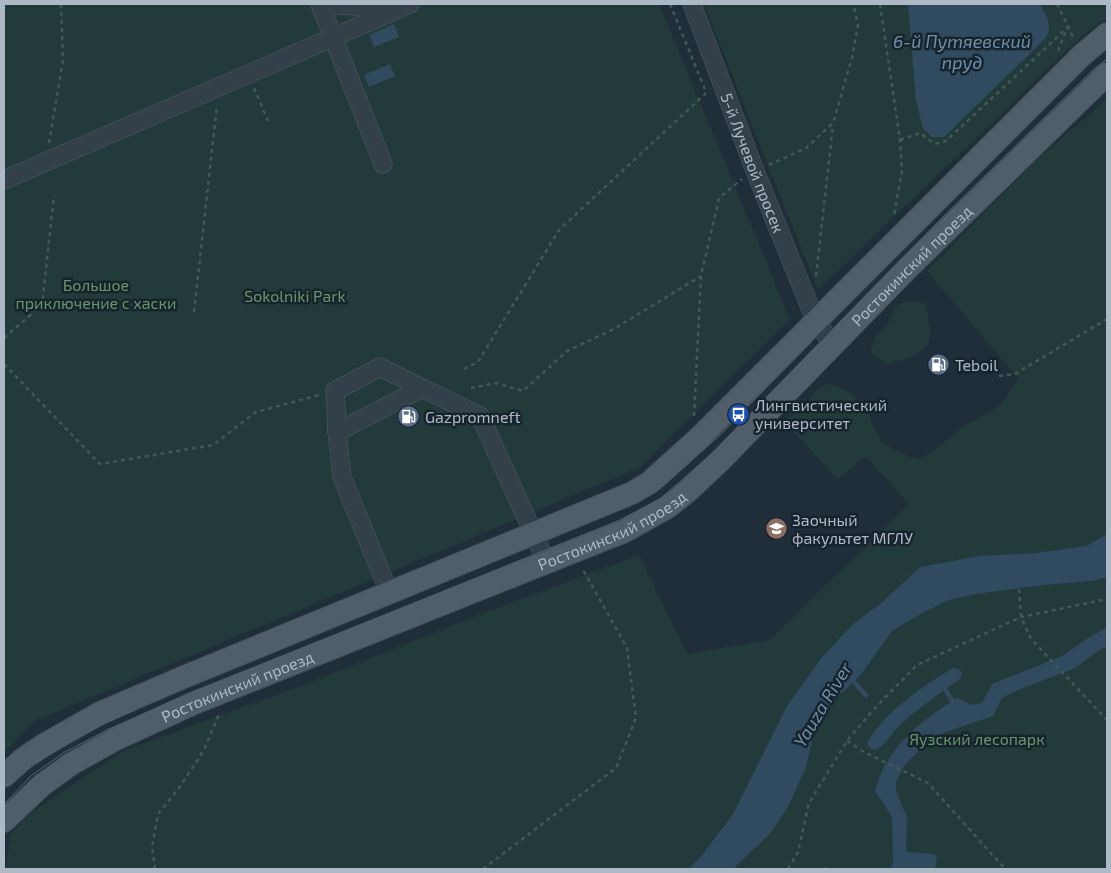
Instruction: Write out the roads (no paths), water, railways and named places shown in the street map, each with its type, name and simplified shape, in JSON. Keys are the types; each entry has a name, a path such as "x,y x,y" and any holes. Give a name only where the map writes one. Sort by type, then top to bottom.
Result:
{"main road":[{"name":"Ростокинский проезд","path":"4,776 23,759 42,746 100,713 389,592 610,503 649,483 700,437 1081,56 1107,34"},
{"name":"Ростокинский проезд","path":"6,823 42,785 71,764 116,739 192,704 625,530 668,507 721,460 907,269 1107,74"}],"street":[{"path":"320,4 383,164"},
{"path":"326,4 404,6"},
{"name":"5-й Лучевой просек","path":"692,4 755,171 812,312 832,346"},
{"path":"4,180 404,6"},
{"path":"389,592 342,477 335,391 380,367 480,416 546,561"},
{"path":"337,432 422,388"}],"water":[{"name":"6-й Путяевский пруд","path":"908,4 1040,4 1048,21 1049,29 1046,38 944,137 932,137 923,129 916,100"},
{"path":"394,24 399,37 374,47 369,35"},
{"path":"390,64 395,76 369,87 364,75"},
{"name":"Yauza River","path":"1107,534 1107,577 1093,581 1044,585 977,594 949,600 892,631 860,676 830,704 815,730 806,767 789,805 769,835 733,869 688,869 702,855 733,814 787,706 821,658 854,623 880,604 920,567 978,556 1036,553 1086,546"},
{"path":"1107,628 1107,647 1101,649 1075,668 1002,698 993,716 943,733 924,745 905,765 896,781 896,791 907,817 906,850 909,852 934,854 937,857 935,869 891,869 893,862 892,817 875,791 887,762 896,749 931,715 958,698 971,705 982,703 992,684 1062,656 1091,636"},
{"path":"953,668 962,672 961,678 898,726 879,748 875,750 870,748 867,744 893,711 930,682"}],"waterway":[{"name":"Yauza River","path":"850,678 866,695"},
{"path":"939,687 945,689 955,705"}],"tram line":[{"path":"4,804 32,775 65,752 109,729 189,694 620,520 660,499 714,452 937,223 1094,69 1107,59"},
{"path":"660,489 720,435 812,341"},
{"path":"38,762 85,733 135,710"}],"place":[{"name":"Teboil","path":"939,365"},
{"name":"Лингвистический университет","path":"739,414"},
{"name":"Gazpromneft","path":"409,417"},
{"name":"Заочный факультет МГЛУ","path":"776,529"}],"park label":[{"name":"Большое приключение с хаски","path":"96,294"},
{"name":"Sokolniki Park","path":"295,296"},
{"name":"Яузский лесопарк","path":"977,739"}]}
